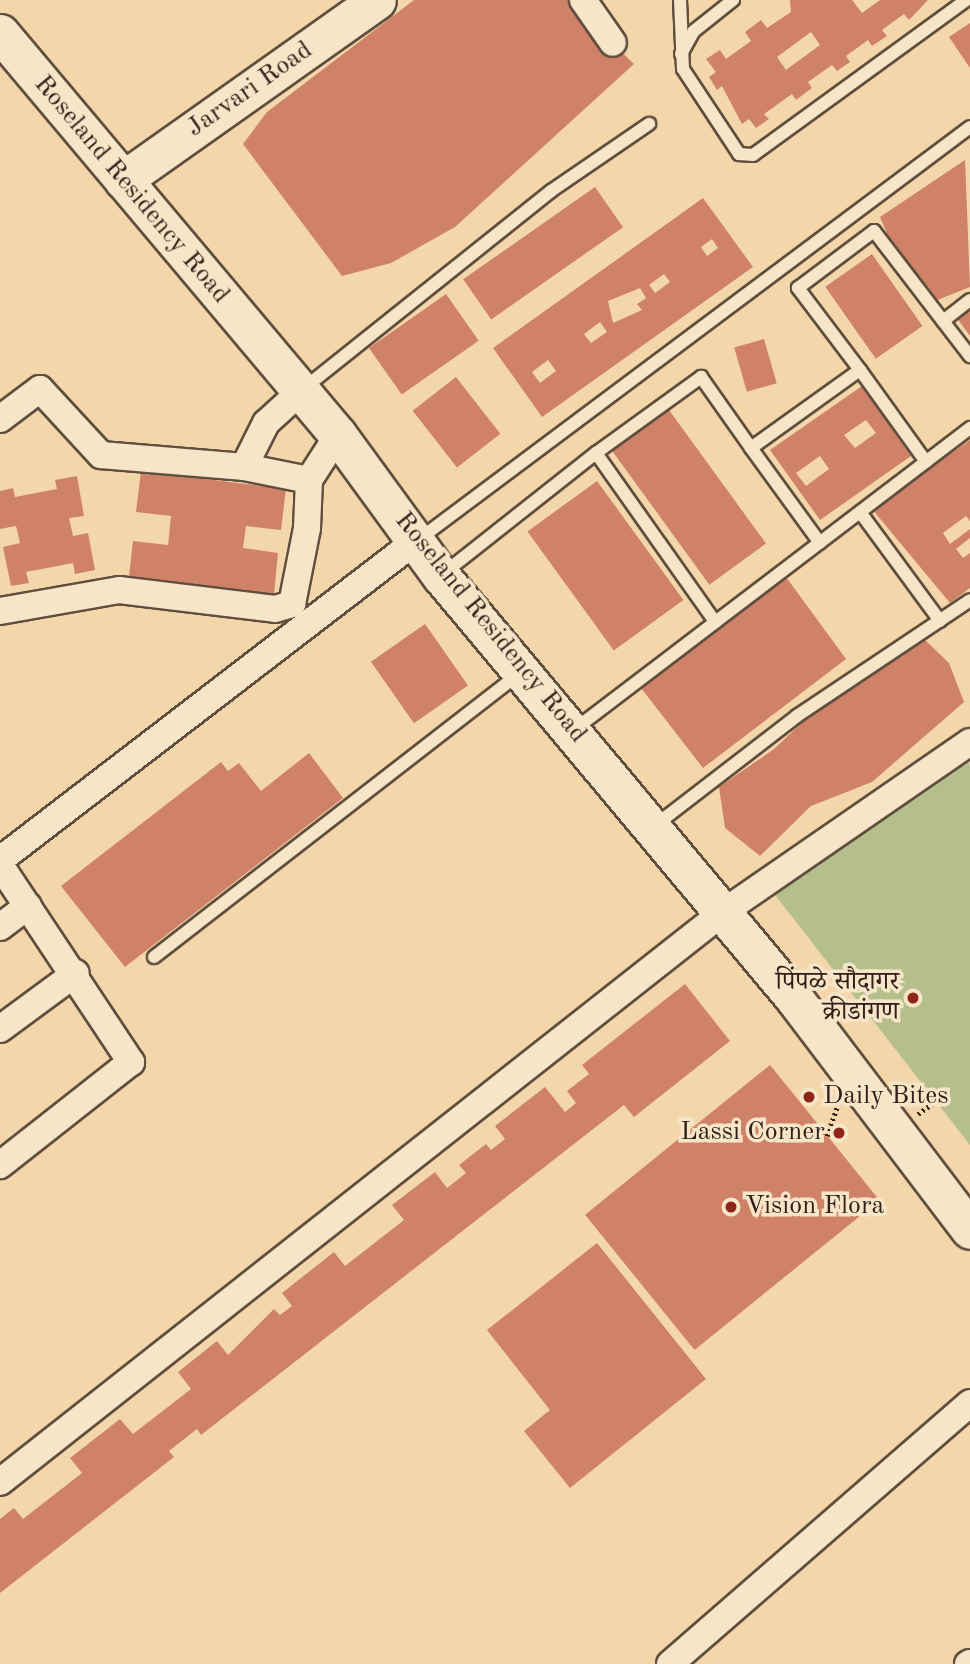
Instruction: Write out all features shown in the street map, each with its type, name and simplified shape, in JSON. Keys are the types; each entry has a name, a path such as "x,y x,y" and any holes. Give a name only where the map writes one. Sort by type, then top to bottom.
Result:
{"street":[{"name":"Jarvari Road","path":"123,180 377,0"},
{"path":"583,0 613,43"},
{"name":"Roseland Residency Road","path":"0,33 299,392 338,435 441,576 653,827 970,1230"},
{"path":"0,419 40,389 101,455 244,467 309,480"},
{"path":"244,467 266,423 299,392"},
{"path":"0,611 119,590 275,609 292,604 307,528 309,480 338,435"},
{"path":"0,860 417,540"},
{"path":"0,1482 722,913 970,742"},
{"path":"0,865 76,973 131,1062 0,1165"},
{"path":"0,927 29,906"},
{"path":"0,1029 76,973"},
{"path":"670,1664 970,1403"}],"lane":[{"path":"680,0 679,58 739,154 752,155 967,0"},
{"path":"679,58 694,31 733,0"},
{"path":"299,392 551,191 649,124"},
{"path":"417,540 970,127"},
{"path":"926,462 798,288 874,231 970,356"},
{"path":"943,321 970,300"},
{"path":"751,448 860,370"},
{"path":"441,576 596,453 701,377 820,543"},
{"path":"573,731 970,428"},
{"path":"596,453 715,622"},
{"path":"860,512 940,621"},
{"path":"653,827 797,716 970,600"},
{"path":"154,957 523,671"}],"green space":[{"name":"पिंपळे सौदागर क्रीडांगण","path":"964,756 970,765 970,1145 775,895"}],"building":[{"path":"414,0 567,0 634,64 455,227 391,263 342,276 243,144 267,112"},
{"path":"790,0 852,0 862,13 880,0 928,0 909,20 904,14 882,30 887,36 872,46 868,40 846,56 850,62 837,71 832,65 808,82 812,88 796,100 792,94 764,114 769,119 756,128 749,119 742,124 722,86 717,90 709,77 716,72 706,59 720,50 726,59 751,41 745,32 761,20 767,28 791,12","holes":["811,32 820,45 786,70 777,57"]},
{"path":"970,23 970,68 949,37"},
{"path":"965,160 970,287 935,301 893,248 880,217"},
{"path":"595,187 623,227 491,319 463,279"},
{"path":"703,198 753,267 542,417 493,348","holes":["712,239 718,248 707,256 701,247","664,274 670,282 655,293 649,285","640,288 646,298 637,304 642,310 613,323 608,301","600,322 607,332 591,343 584,334","548,360 556,371 540,383 532,372"]},
{"path":"872,254 922,326 876,359 825,287"},
{"path":"446,294 479,341 402,395 369,348"},
{"path":"970,308 970,336 956,317"},
{"path":"764,339 777,383 747,392 734,348"},
{"path":"456,377 500,434 457,468 413,411"},
{"path":"862,386 911,456 820,520 770,450","holes":["866,420 876,433 855,448 844,435","820,456 829,469 806,486 796,473"]},
{"path":"669,410 766,543 709,585 612,451"},
{"path":"970,440 970,521 966,516 943,533 950,544 970,529 970,538 956,549 963,558 970,553 970,588 950,603 872,509"},
{"path":"141,471 286,489 281,530 246,526 243,548 278,553 274,594 129,576 133,541 168,545 171,516 136,512"},
{"path":"77,476 84,516 69,518 73,536 88,533 95,570 75,574 73,563 26,572 29,583 11,586 3,547 20,543 16,526 0,529 0,491 13,488 15,497 57,489 55,480"},
{"path":"597,481 683,600 614,650 527,532"},
{"path":"786,577 846,659 703,768 641,688 700,637"},
{"path":"425,624 468,685 414,723 371,662"},
{"path":"925,640 949,663 964,702 872,782 811,806 760,856 725,828 719,787 774,749 825,701"},
{"path":"309,753 343,798 125,967 61,886 221,762 228,771 239,763 261,791"},
{"path":"685,984 730,1041 634,1117 624,1105 201,1435 197,1429 169,1451 174,1457 0,1593 0,1519 14,1508 23,1519 82,1473 70,1458 120,1419 133,1434 191,1389 178,1372 217,1341 228,1355 274,1309 280,1315 292,1306 282,1293 334,1252 345,1266 404,1220 392,1205 435,1172 447,1188 466,1173 459,1165 486,1144 491,1150 505,1139 495,1126 545,1087 565,1112 576,1103 567,1091 589,1074 582,1065"},
{"name":"Vision Flora","path":"770,1065 880,1200 695,1350 585,1215"},
{"path":"597,1243 706,1379 570,1488 524,1431 550,1410 487,1330"}],"place":[{"name":"पिंपळे सौदागर क्रीडांगण","path":"913,998"},
{"name":"Daily Bites","path":"809,1097"},
{"name":"Lassi Corner","path":"839,1133"},
{"name":"Vision Flora","path":"731,1207"}]}
